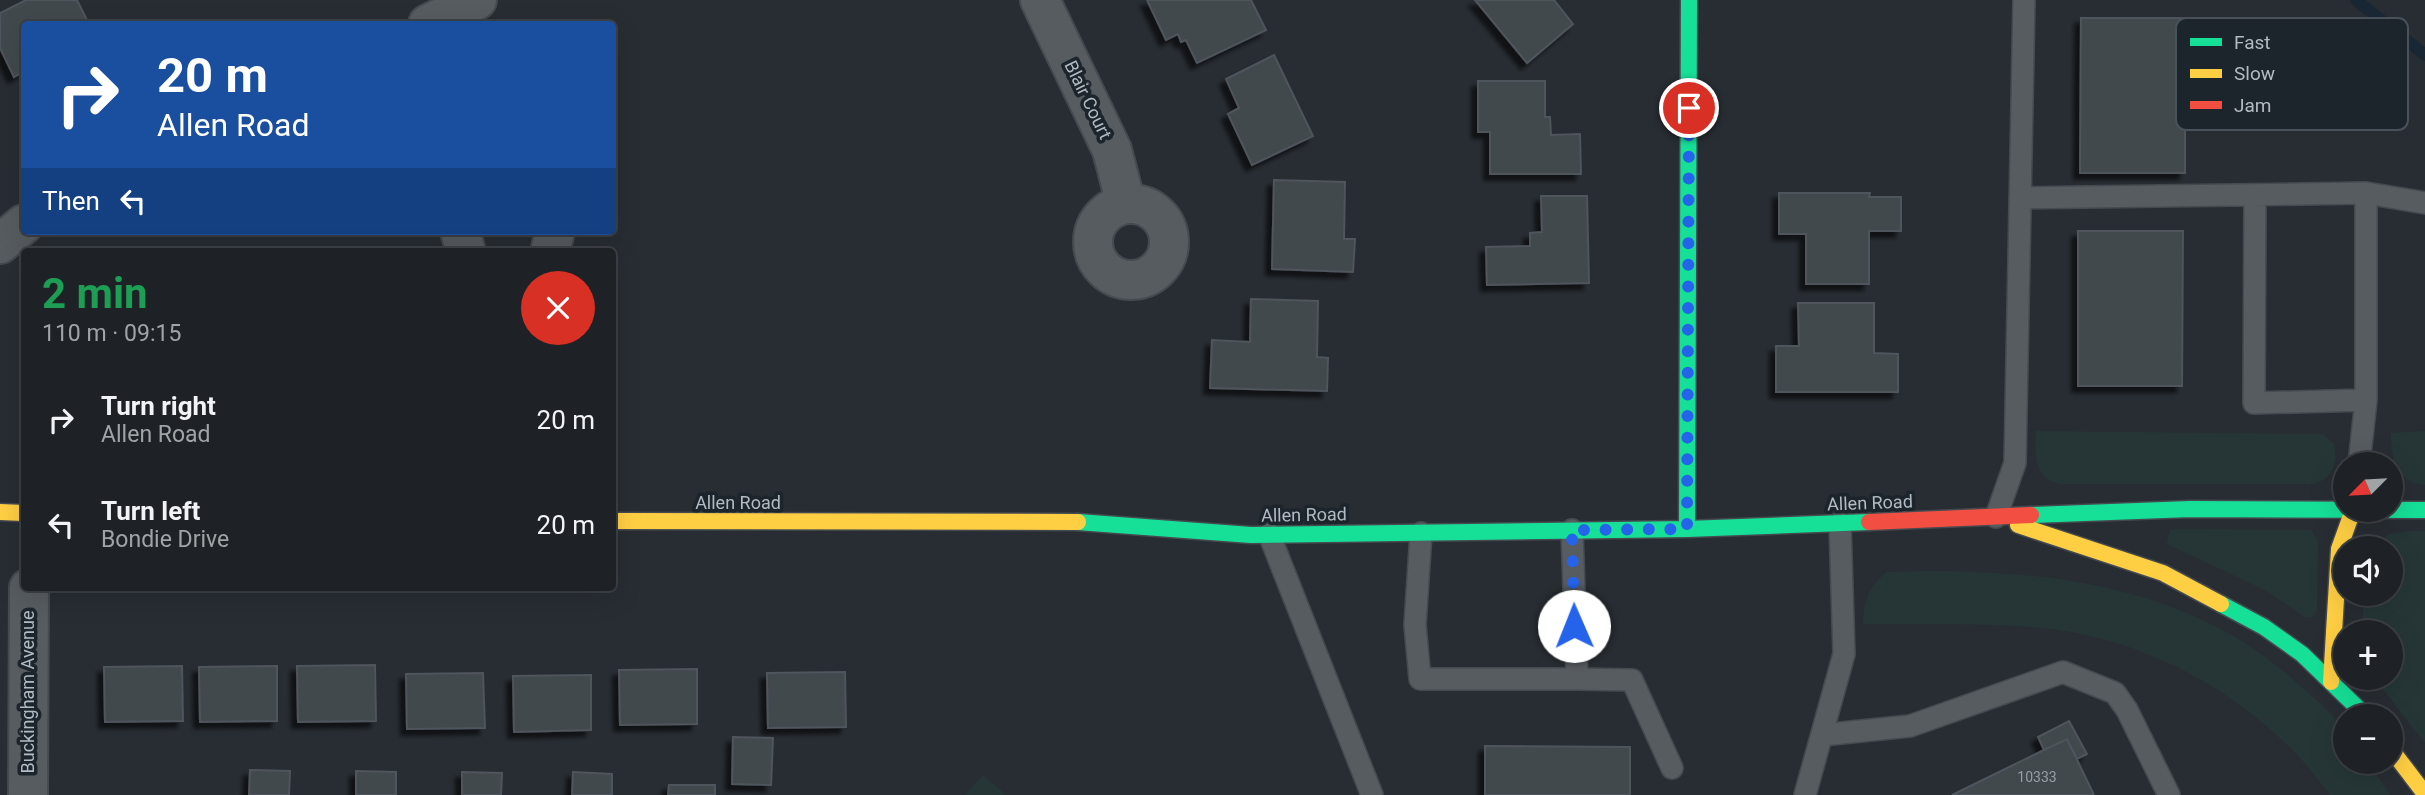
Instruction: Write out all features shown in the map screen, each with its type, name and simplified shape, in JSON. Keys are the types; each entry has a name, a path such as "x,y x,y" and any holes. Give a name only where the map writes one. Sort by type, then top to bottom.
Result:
{"main road":[{"path":"1687,529 1689,0"},
{"name":"Allen Road","path":"616,521 1105,522 1269,534 1687,529 2190,509 2333,510"},
{"name":"Allen Road","path":"2403,510 2425,510"},
{"path":"0,512 21,513"},
{"name":"Allen Road","path":"1996,517 2163,573 2264,627 2302,654 2354,704"},
{"path":"2331,682 2339,549 2349,522"},
{"path":"2403,765 2425,794"}],"street":[{"path":"434,21 477,0"},
{"name":"Blair Court","path":"1040,0 1112,150 1126,204"},
{"path":"0,244 21,226"},
{"name":"Buckingham Avenue","path":"28,795 29,591"}],"lane":[{"path":"1996,517 2015,463 2024,0"},
{"path":"2020,198 2255,197 2366,193 2425,203"},
{"path":"2360,452 2367,400 2366,193"},
{"path":"2255,197 2255,403 2367,400"},
{"path":"1805,795 1844,654 1840,523"},
{"path":"1572,530 1577,679"},
{"path":"1421,533 1415,625 1420,679 1632,680 1672,768"},
{"path":"1269,534 1372,795"},
{"path":"1822,735 1910,726 2063,672 2115,693 2127,710 2169,795"}],"shaded area":[{"path":"2036,431 2323,434 2334,444 2335,452 2330,474 2314,484 2060,484 2045,477 2040,471 2036,456"},
{"path":"2425,431 2425,485 2403,476 2403,452 2392,452 2391,433"},
{"path":"2311,530 2318,542 2317,611 2313,617 2306,618 2265,590 2167,544 2169,531"},
{"path":"2425,531 2425,743 2403,715 2403,704 2394,704 2383,690 2403,690 2403,620 2363,620 2363,606 2403,606 2403,536 2387,536"},
{"path":"1887,572 1996,573 2051,578 2105,588 2157,602 2207,622 2254,649 2333,717 2333,774 2376,774 2390,795 2330,795 2303,761 2272,730 2237,703 2200,679 2160,659 2119,644 2076,633 2033,627 1863,624 1864,608 1875,583"},
{"path":"983,775 1006,795 965,795"}],"building":[{"path":"26,0 77,0 88,21 21,21 21,73 14,77 0,48 0,13"},
{"path":"1147,0 1251,0 1266,30 1197,63 1186,40 1181,42 1178,34 1166,40"},
{"path":"1475,0 1554,0 1573,24 1527,63"},
{"path":"2081,18 2176,18 2176,130 2185,130 2185,173 2080,173"},
{"path":"1274,55 1313,136 1252,165 1228,114 1239,108 1226,79"},
{"path":"1478,81 1545,81 1545,117 1550,117 1551,135 1580,134 1581,174 1490,174 1490,132 1478,132"},
{"path":"1274,180 1345,182 1344,239 1355,239 1353,272 1272,269"},
{"path":"1779,193 1870,193 1869,197 1901,197 1901,231 1869,231 1869,284 1806,284 1806,234 1779,234"},
{"path":"1541,196 1587,196 1589,283 1487,285 1486,247 1530,246 1530,233 1542,232"},
{"path":"2078,231 2183,231 2182,386 2078,386"},
{"path":"1251,299 1318,301 1317,357 1328,358 1327,391 1210,388 1212,340 1250,342"},
{"path":"1798,303 1874,303 1874,353 1898,354 1898,392 1776,392 1776,346 1799,346"},
{"path":"375,665 376,721 298,722 297,666"},
{"path":"182,666 183,721 105,722 104,667"},
{"path":"277,666 277,721 200,722 199,667"},
{"path":"697,669 697,724 620,725 619,670"},
{"path":"845,672 846,727 768,728 767,673"},
{"path":"483,673 485,728 407,729 406,674"},
{"path":"591,675 591,730 514,732 513,676"},
{"path":"2069,721 2087,754 2077,759 2067,739 2044,750 2038,737"},
{"path":"733,737 773,738 771,785 732,784"},
{"path":"2067,739 2094,795 1952,795 2044,750"},
{"path":"1485,746 1630,747 1630,795 1485,795"},
{"path":"250,770 290,771 289,795 249,795"},
{"path":"356,771 396,772 396,795 356,795"},
{"path":"462,772 502,773 501,795 462,795"},
{"path":"573,772 612,774 612,795 572,795"},
{"path":"669,785 715,785 715,795 668,795"}],"waterway":[{"path":"2356,0 2379,18"},
{"path":"2408,41 2425,55"}],"traffic: fast":[{"path":"1687,529 1689,0"},
{"path":"2031,515 2190,509 2425,510"},
{"path":"1078,522 1251,535 1687,529 1869,522"},
{"path":"2221,604 2264,627 2302,654 2354,704"}],"traffic: slow":[{"path":"0,512 21,513"},
{"path":"616,521 1078,522"},
{"path":"2331,682 2339,549 2349,522"},
{"path":"2018,525 2163,573 2221,604"},
{"path":"2403,765 2425,794"}],"traffic: jam":[{"path":"1869,522 2031,515"}],"route":[{"path":"1574,626 1572,530 1687,529 1689,108"}]}
